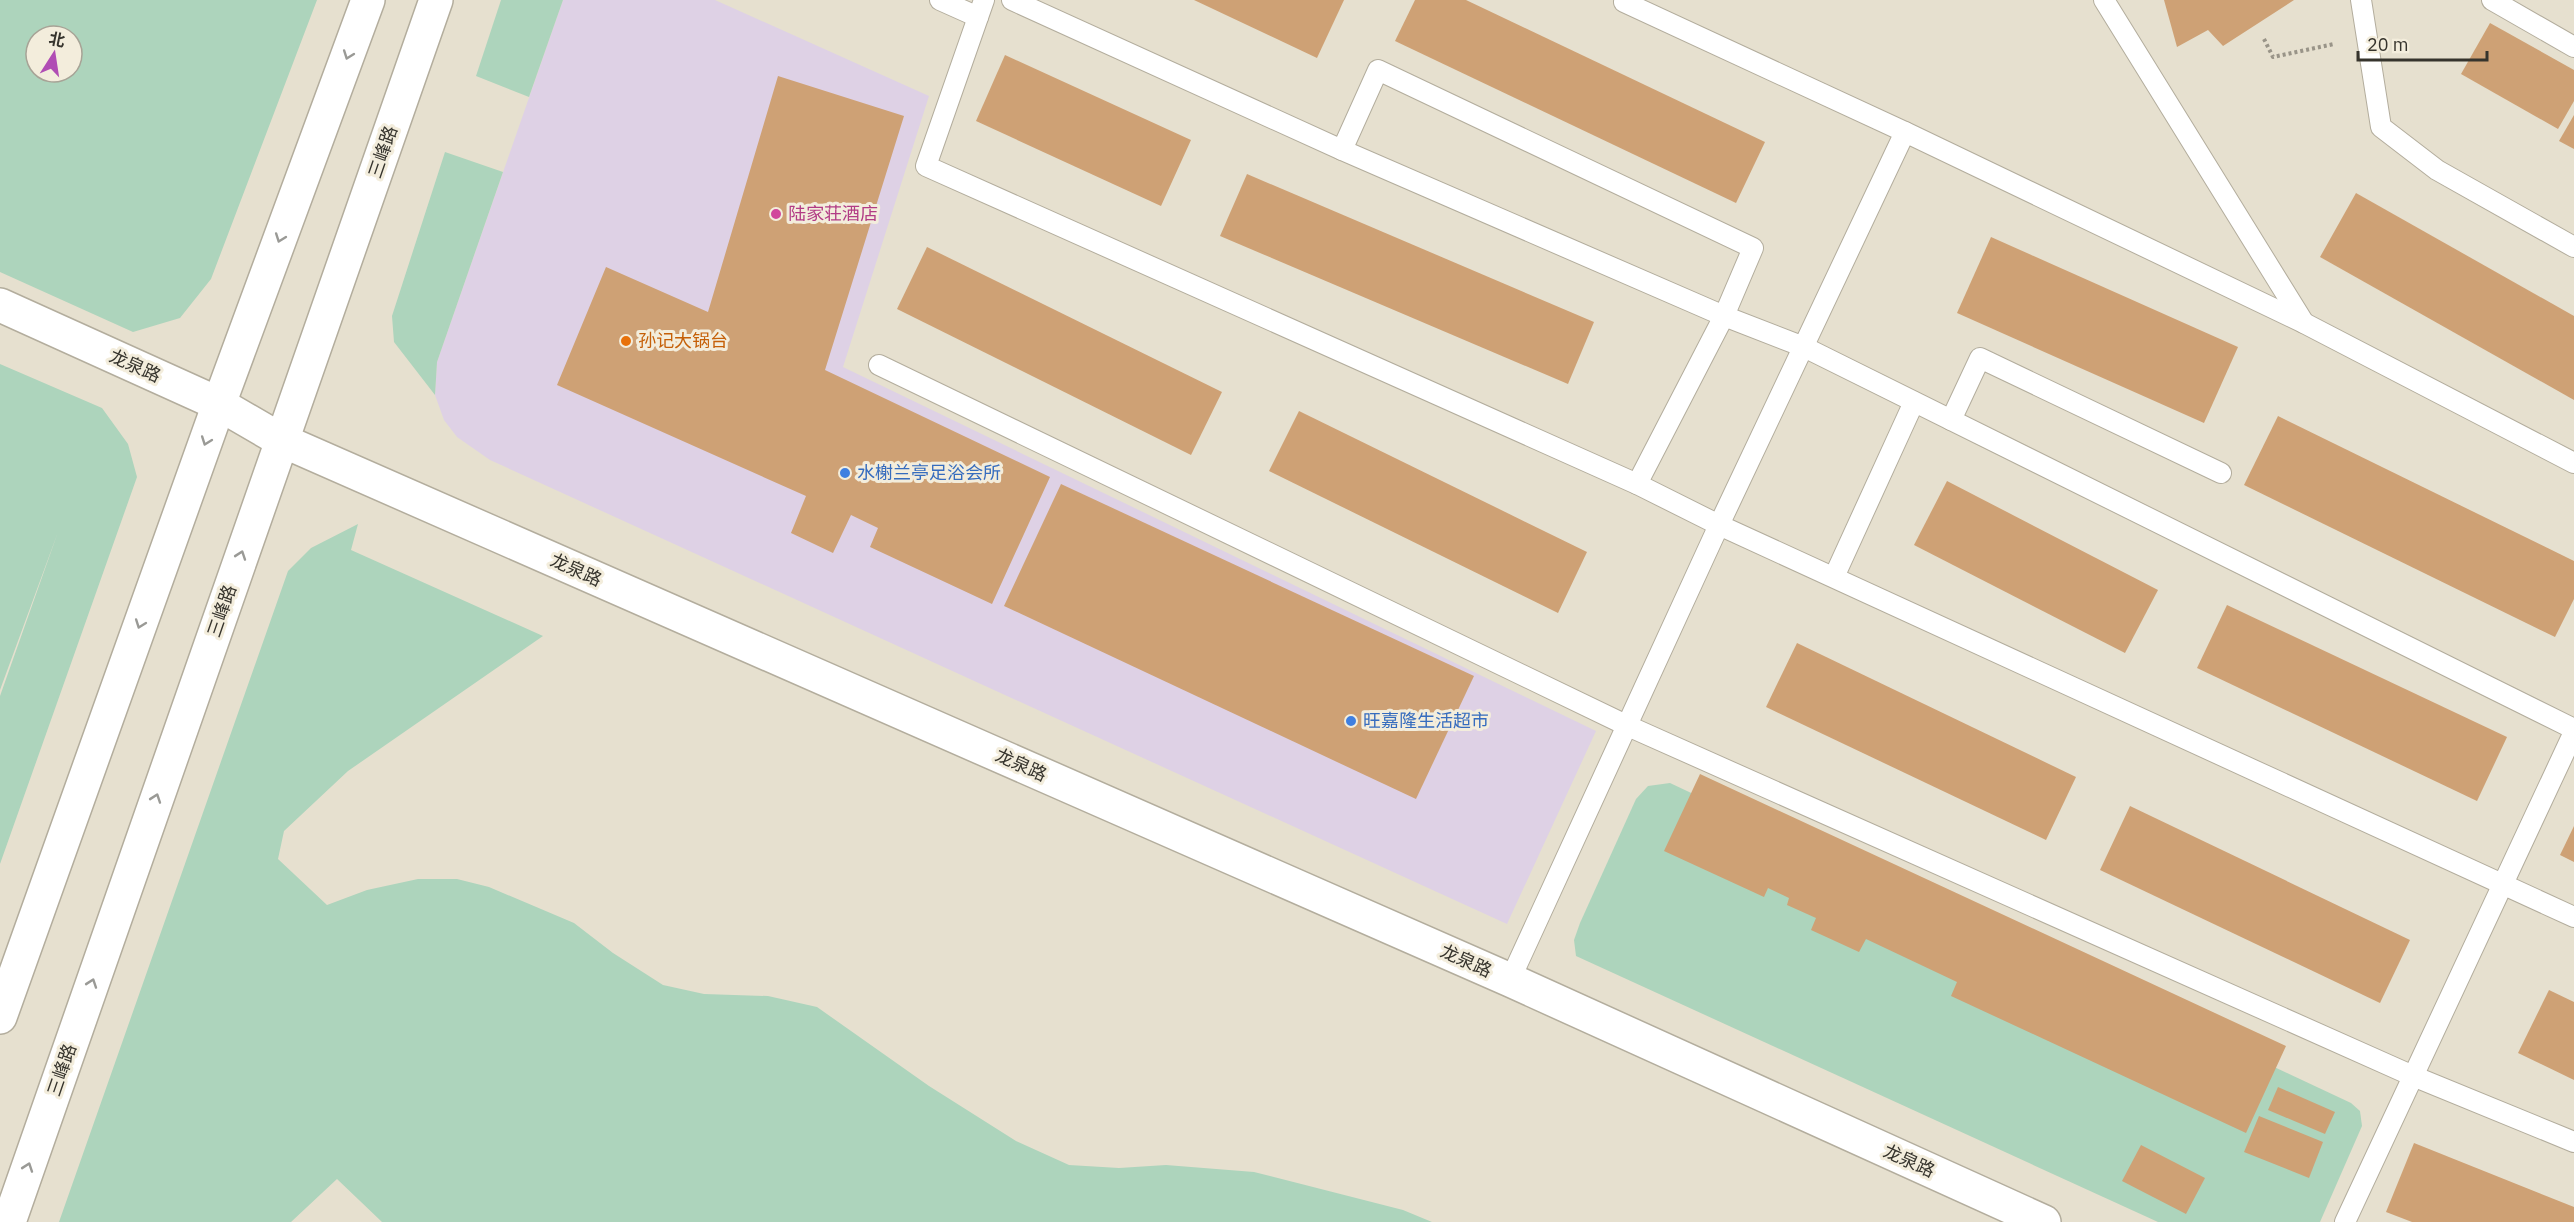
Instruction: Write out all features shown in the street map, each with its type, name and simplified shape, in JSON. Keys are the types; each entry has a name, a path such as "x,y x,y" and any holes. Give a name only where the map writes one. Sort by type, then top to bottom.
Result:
{"main road":[{"path":"0,1017 219,404 368,0"},
{"name":"三峰路","path":"9,1222 436,0"},
{"name":"龙泉路","path":"0,305 219,404 281,440 1510,980 2044,1222"}],"lane":[{"path":"940,0 981,8 926,166 1636,484 1719,525 2574,917"},
{"path":"1012,0 1342,150 1724,316 1804,347 2574,731 2505,884 2345,1222"},
{"path":"2104,0 2304,323"},
{"path":"2361,0 2381,127 2437,170 2574,247"},
{"path":"2492,0 2574,47"},
{"path":"1628,1 2304,323 2574,463"},
{"path":"1342,150 1378,70 1753,248 1724,316 1636,484"},
{"path":"1510,980 1719,525 1905,132"},
{"path":"1951,420 1980,358 2221,473"},
{"path":"879,365 1628,726 2413,1076 2574,1142"},
{"path":"1834,577 1914,402"}],"path":[{"path":"2264,39 2273,57 2367,36"}],"shaded area":[{"path":"563,0 715,0 929,96 843,367 1596,731 1507,924 490,460 457,437 444,420 435,395 437,362"}],"green space":[{"path":"0,0 317,0 211,279 180,318 133,332 0,272"},
{"path":"501,0 563,0 529,97 476,76"},
{"path":"445,152 503,172 437,362 435,395 394,342 392,316"},
{"path":"0,364 102,408 128,444 137,477 0,864 0,696 58,532 0,690"},
{"path":"358,524 351,550 543,636 348,771 284,831 278,859 327,905 367,890 418,879 457,879 489,887 574,923 613,953 663,985 704,994 768,996 817,1007 929,1086 1016,1141 1069,1165 1119,1168 1166,1165 1254,1172 1403,1210 1432,1222 382,1222 337,1179 291,1222 59,1222 288,571 311,548"},
{"path":"1670,783 2351,1103 2360,1111 2362,1126 2320,1222 2158,1222 1576,956 1574,940 1580,923 1636,799 1648,786"}],"building":[{"path":"1194,0 1344,0 1317,58"},
{"path":"1415,0 1466,0 1765,142 1736,203 1395,41"},
{"path":"2164,0 2294,0 2223,46 2208,30 2177,47"},
{"path":"2490,23 2574,70 2574,101 2558,129 2461,74"},
{"path":"1005,55 1191,140 1161,206 976,121"},
{"path":"778,76 904,116 825,370 1050,477 992,604 870,547 878,528 851,515 833,553 791,533 806,496 557,385 606,267 708,312"},
{"path":"2574,115 2574,149 2559,141"},
{"path":"1247,174 1594,322 1568,384 1220,236"},
{"path":"2356,193 2574,316 2574,400 2320,257"},
{"path":"1991,237 2238,347 2204,423 1957,313"},
{"path":"927,247 1222,392 1191,455 897,309"},
{"path":"1299,411 1587,552 1558,613 1269,471"},
{"path":"2278,416 2574,561 2574,599 2555,637 2244,485"},
{"path":"1947,481 2158,590 2125,653 1914,545"},
{"path":"1061,484 1474,676 1416,799 1004,606"},
{"path":"2227,605 2507,737 2477,801 2197,668"},
{"path":"1797,643 2076,777 2046,840 1766,707"},
{"path":"1700,774 2286,1046 2246,1133 1951,996 1957,982 1866,939 1859,952 1811,930 1816,918 1787,905 1789,898 1768,888 1764,897 1664,851"},
{"path":"2130,806 2410,940 2380,1003 2100,870"},
{"path":"2574,826 2574,862 2560,855"},
{"path":"2549,990 2574,1002 2574,1080 2518,1053"},
{"path":"2278,1087 2335,1112 2325,1134 2268,1110"},
{"path":"2259,1116 2323,1142 2309,1178 2244,1152"},
{"path":"2414,1143 2574,1207 2574,1222 2412,1222 2386,1212"},
{"path":"2141,1145 2205,1178 2186,1214 2122,1181"}],"place":[{"name":"陆家荘酒店","path":"776,214"},
{"name":"孙记大锅台","path":"626,341"},
{"name":"水榭兰亭足浴会所","path":"845,473"},
{"name":"旺嘉隆生活超市","path":"1351,721"}]}
